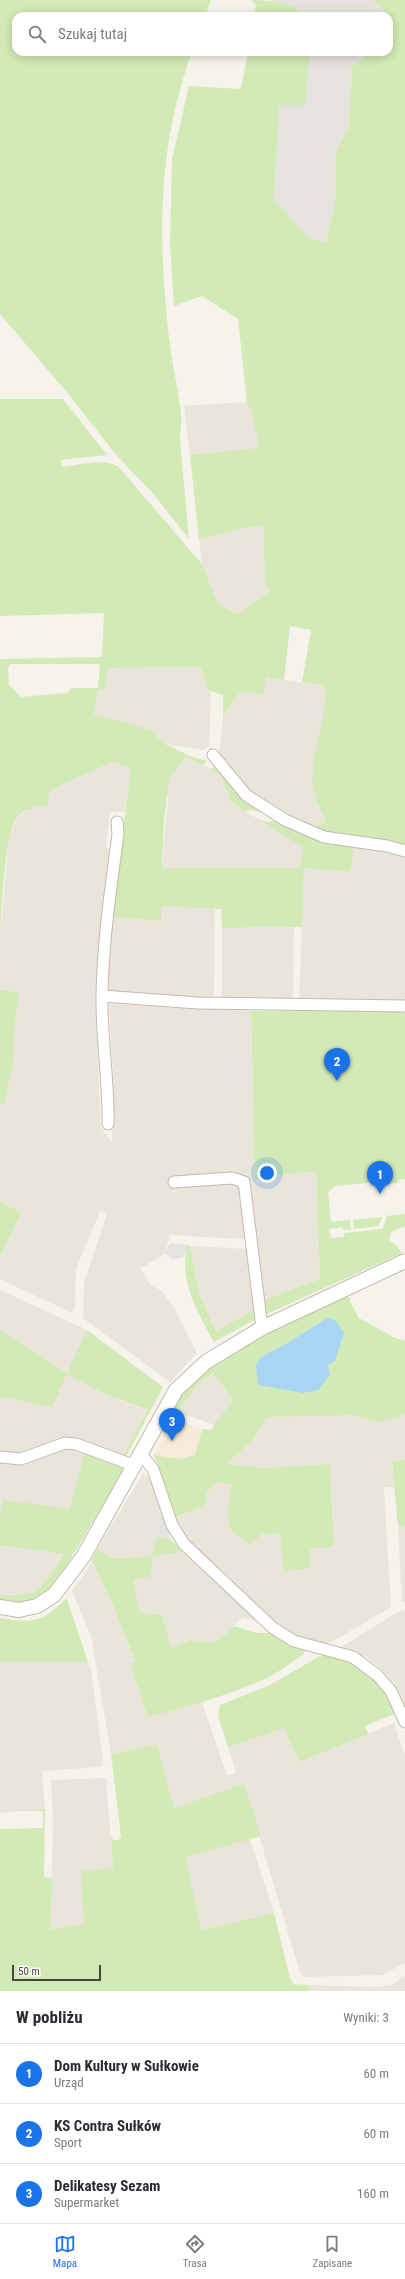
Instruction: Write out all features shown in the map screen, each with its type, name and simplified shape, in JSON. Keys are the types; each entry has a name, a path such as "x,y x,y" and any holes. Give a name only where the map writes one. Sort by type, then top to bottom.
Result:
{"street":[{"path":"213,755 246,795 284,820 324,837 387,846 405,851"},
{"path":"108,1124 108,1087 102,996 104,950 118,834 117,822"},
{"path":"102,996 198,1003 405,1006"},
{"path":"174,1182 232,1178 244,1182 262,1328"},
{"path":"0,1607 19,1610 37,1606 54,1595 83,1557 176,1390 206,1362 262,1328 405,1261"},
{"path":"0,1457 21,1459 64,1443 76,1444 133,1465"},
{"path":"140,1453 153,1469 172,1525 184,1544 273,1628 294,1641 353,1657 377,1674 391,1691 405,1722"}],"shaded area":[{"path":"270,0 373,0 385,12 303,12"},
{"path":"310,56 366,56 352,66 349,127 335,153 336,198 326,243 307,236 274,200 279,105 305,105"},
{"path":"247,402 252,414 259,449 190,455 184,406"},
{"path":"264,526 265,558 271,590 237,614 218,604 202,564 199,539 249,527"},
{"path":"202,667 208,690 211,691 209,746 204,750 165,744 151,730 94,715 98,688 105,689 107,668"},
{"path":"266,677 325,686 326,701 324,721 313,769 313,788 326,822 312,828 288,817 244,787 219,754 223,717 241,691"},
{"path":"186,757 221,774 231,802 304,848 299,868 162,868 170,777"},
{"path":"113,762 131,768 125,812 110,812 106,848 111,850 95,999 101,1128 112,1143 114,1091 109,1004 251,1011 255,1178 316,1171 320,1279 264,1300 256,1237 242,1239 170,1235 165,1254 141,1268 150,1285 162,1291 173,1306 197,1353 170,1382 83,1318 84,1283 107,1214 100,1211 76,1269 75,1308 72,1313 0,1279 0,1257 21,1212 0,1202 0,1104 4,1104 13,1065 14,1032 19,992 0,990 0,936 9,838 18,816 31,808 47,806 50,790"},
{"path":"354,847 405,857 405,1002 299,1001 304,868 350,872"},
{"path":"161,906 215,908 214,999 111,992 106,986 112,917 160,921"},
{"path":"294,927 293,999 222,998 222,928"},
{"path":"170,1243 187,1245 184,1257 173,1259 165,1254"},
{"path":"190,1246 248,1249 254,1309 216,1332 199,1294"},
{"path":"0,1290 87,1330 67,1373 0,1330"},
{"path":"67,1373 103,1393 148,1411 91,1510 44,1586 27,1595 0,1594 0,1397 52,1407"},
{"path":"213,1373 233,1399 215,1425 177,1412 198,1384"},
{"path":"353,1415 379,1422 405,1415 405,1460 392,1461 394,1487 384,1487 391,1607 332,1642 321,1645 310,1643 285,1630 261,1609 223,1571 190,1543 179,1529 176,1517 204,1506 207,1493 215,1482 232,1485 228,1508 262,1534 281,1533 310,1549 334,1547 330,1464 263,1468 226,1465 252,1440 267,1417"},
{"path":"173,1418 202,1429 195,1455 179,1459 154,1455"},
{"path":"143,1474 150,1478 162,1513 152,1556 113,1559 97,1549"},
{"path":"162,1513 171,1540 157,1536"},
{"path":"405,1526 405,1601 402,1603 398,1527"},
{"path":"183,1552 260,1623 243,1617 218,1640 209,1643 192,1640 171,1649 162,1615 140,1613 133,1580 152,1556"},
{"path":"92,1560 113,1605 135,1662 130,1664 148,1716 202,1702 227,1776 236,1773 228,1747 284,1727 299,1762 394,1723 405,1756 405,1963 382,1975 304,1977 300,1973 244,1785 174,1808 157,1746 111,1754 91,1636 72,1591 83,1577"},
{"path":"405,1610 405,1707 395,1684 377,1665 367,1657 341,1647 398,1612"},
{"path":"0,1662 88,1662 91,1670 103,1761 102,1765 99,1767 42,1771 45,1809 0,1813"},
{"path":"106,1778 113,1868 84,1924 50,1930 53,1821 51,1780"},
{"path":"250,1839 274,1913 201,1930 186,1857"},
{"path":"405,1976 405,1991 309,1991 308,1985 377,1987 391,1985"}],"green space":[{"path":"0,0 211,0 206,12 12,12 12,56 191,56 172,123 166,158 162,229 165,301 170,347 181,413 180,440 189,539 151,491 117,456 70,396 0,314"},
{"path":"251,0 280,3 295,8 301,12 255,12 256,5"},
{"path":"373,0 405,0 405,846 323,832 312,828 326,822 314,791 312,775 324,712 325,686 302,682 311,630 290,626 284,680 266,677 264,694 241,691 223,717 223,695 208,690 201,667 107,668 105,689 98,689 94,714 151,730 165,744 190,756 207,761 203,765 186,757 170,777 164,820 162,868 299,868 304,848 258,819 267,822 278,820 308,836 354,847 350,872 304,868 302,927 222,928 221,909 161,906 161,921 112,917 131,768 113,762 50,790 47,806 35,807 21,813 18,816 13,825 7,855 0,936 0,659 102,657 104,613 0,616 0,399 63,399 107,455 61,460 62,467 98,462 105,462 118,466 202,564 218,604 237,614 271,590 265,584 264,526 249,527 199,539 190,455 259,448 252,414 247,402 238,319 202,296 174,306 170,244 172,160 189,86 241,89 247,56 310,56 305,105 279,105 274,200 307,236 326,243 336,198 335,153 349,127 352,66 366,56 393,56 393,12 386,12","holes":["10,664 100,664 98,688 72,688 67,693 21,697 9,685 8,668"]},
{"path":"216,766 265,813 250,810 245,811 231,802 221,775 210,769"},
{"path":"0,990 19,992 14,1032 13,1065 4,1104 0,1104"},
{"path":"251,1011 405,1011 405,1179 398,1180 398,1183 379,1185 378,1182 335,1186 328,1192 331,1222 350,1220 351,1230 343,1230 343,1227 329,1229 331,1238 344,1237 344,1233 382,1229 386,1221 386,1216 405,1214 405,1226 391,1232 389,1240 397,1246 402,1253 267,1314 264,1309 264,1300 320,1279 316,1171 255,1178"},
{"path":"0,1202 21,1212 0,1257"},
{"path":"382,1217 379,1226 354,1229 353,1220"},
{"path":"187,1245 190,1246 199,1294 216,1332 254,1309 254,1320 214,1342 201,1319 191,1295 185,1271"},
{"path":"346,1297 351,1298 349,1300 359,1318 393,1337 405,1341 405,1415 379,1422 353,1415 267,1417 252,1440 227,1464 263,1468 330,1464 334,1547 310,1549 310,1568 284,1571 280,1533 262,1534 249,1545 229,1527 228,1508 232,1485 215,1482 207,1493 204,1506 176,1517 154,1455 179,1459 195,1455 202,1429 211,1430 233,1399 213,1373 198,1384 177,1412 175,1410 182,1395 198,1378 221,1360 248,1343 277,1327 329,1303","holes":["327,1318 335,1320 328,1365 258,1385 261,1357 286,1344"]},
{"path":"0,1330 67,1373 87,1330 163,1387 126,1457 122,1457 148,1410 103,1393 67,1374 52,1407 0,1397"},
{"path":"85,1451 122,1464 123,1472 57,1581 44,1593 32,1600 18,1602 0,1601 0,1594 24,1594 33,1592 40,1588 52,1574 64,1554 0,1545 0,1519 3,1500 70,1509"},
{"path":"405,1460 405,1526 398,1527 392,1461"},
{"path":"157,1536 171,1540 183,1552 152,1556"},
{"path":"97,1549 113,1559 152,1556 151,1576 133,1580 140,1613 162,1615 171,1648 192,1640 209,1643 218,1640 234,1626 257,1633 273,1633 305,1650 304,1654 271,1676 256,1683 195,1704 148,1717 130,1664 135,1661 113,1605 92,1560"},
{"path":"65,1599 67,1599 88,1662 0,1662 0,1618 29,1621 43,1617 50,1613"},
{"path":"320,1656 345,1660 356,1665 376,1681 390,1702 394,1714 365,1726 368,1734 299,1762 284,1728 228,1747 218,1716 220,1705 268,1686"},
{"path":"157,1745 174,1808 244,1784 261,1836 186,1857 201,1930 274,1913 290,1978 294,1984 308,1985 309,1991 0,1991 0,1829 43,1828 43,1811 22,1811 45,1809 44,1877 52,1878 50,1930 84,1924 81,1871 113,1868 111,1835 113,1840 119,1840 121,1837 111,1754"}],"water":[{"path":"327,1318 335,1320 344,1333 335,1361 328,1365 330,1375 318,1390 303,1393 258,1385 256,1365 261,1357 286,1344"}],"place":[{"name":"KS Contra Sułków","path":"337,1081"},
{"name":"Dom Kultury w Sułkowie","path":"380,1194"},
{"name":"Delikatesy Sezam","path":"172,1441"}]}
